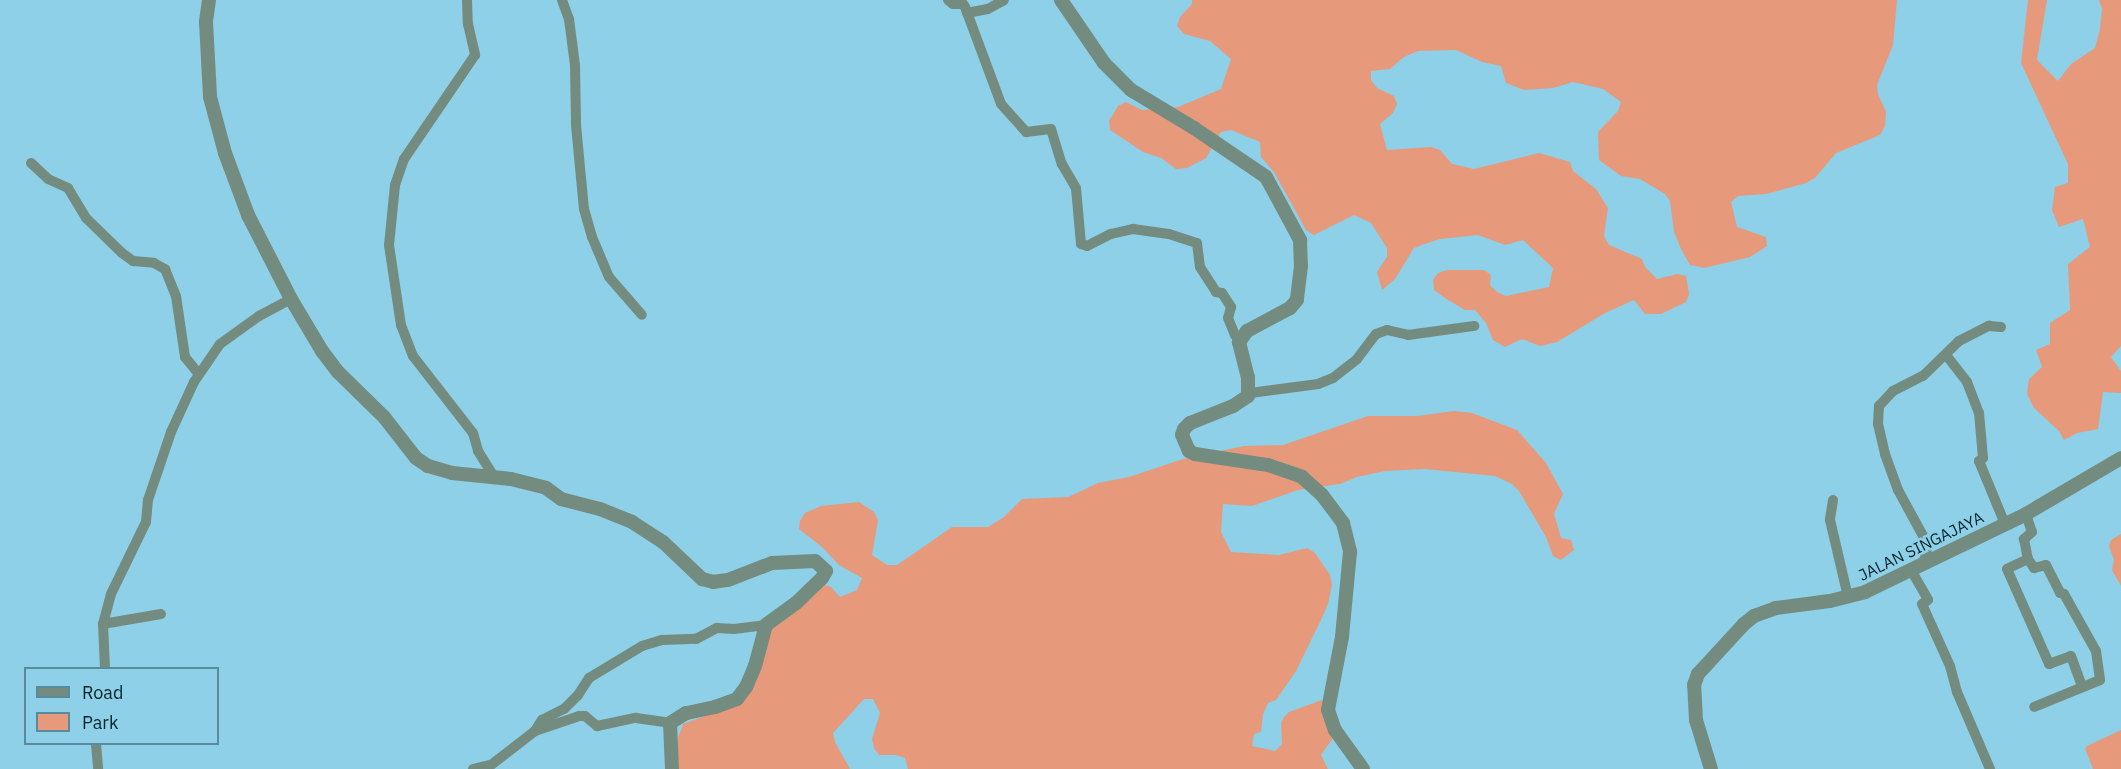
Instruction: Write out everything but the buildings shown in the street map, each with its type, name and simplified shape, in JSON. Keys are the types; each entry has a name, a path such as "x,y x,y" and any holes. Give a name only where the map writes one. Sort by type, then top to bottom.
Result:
{"street":[{"path":"209,0 206,22 207,74 216,122 248,215 309,331 338,372 384,417 416,458 428,466 452,473 494,477 546,488 561,499 600,509 644,527 702,579 713,582 728,580 772,563 815,561 822,564 826,571 822,579 796,603 766,626 717,628 696,639 662,640 642,646 589,678 578,695 564,709 542,720 535,731"},
{"path":"467,0 475,55 404,159 395,185 389,245 400,325 413,356 473,433 478,451 494,477"},
{"path":"562,0 569,19 575,65 576,124 584,209 592,237 609,277 642,315"},
{"path":"948,0 953,4 963,4 1001,104 1026,132 1051,129 1062,164 1076,188 1081,244 1087,246 1111,234 1133,229 1169,234 1197,243 1200,267 1216,292 1222,294 1227,302 1231,310 1228,318 1235,335 1240,339"},
{"path":"967,13 988,9 1004,0"},
{"path":"1061,0 1104,63 1131,90 1255,168 1273,187 1300,240 1301,266 1297,300 1290,308 1247,332 1240,339 1240,350 1250,393"},
{"path":"31,163 48,179 68,188 86,218 122,253 133,261 154,263 165,269 177,296 183,351 190,365 199,374"},
{"path":"105,667 103,624 111,594 146,522 148,500 171,432 199,374 230,335 291,299"},
{"path":"1363,769 1335,730 1328,710 1342,637 1350,552 1343,523 1322,495 1302,477 1268,465 1195,454 1189,451 1183,439 1184,429 1190,423 1233,406 1250,393 1318,384 1333,378 1357,359 1376,334 1387,330 1408,335 1474,326"},
{"path":"1990,769 1957,692 1950,666 1922,604 1928,600 1917,568 1928,545 1898,490 1888,463 1878,423 1879,406 1885,397 1923,376 1959,341 1988,326 2001,327"},
{"path":"1946,355 1967,382 1979,412 1983,458 1979,461 2005,524"},
{"name":"JALAN SINGAJAYA","path":"1711,769 1696,720 1694,685 1698,674 1754,616 1795,604 1848,597 1917,568 2026,514 2117,460"},
{"path":"1833,500 1830,520 1848,597"},
{"path":"2026,514 2032,532 2024,539 2028,559 2034,568 2046,565 2096,651 2100,680 2034,707"},
{"path":"2028,559 2007,568 2049,664 2071,656 2082,687"},
{"path":"103,624 161,614"},
{"path":"473,769 490,765 535,731 579,716 585,716 597,726 636,718 670,723 686,713 715,707 737,699 746,687 755,666 766,626"},
{"path":"670,723 672,769"},
{"path":"96,745 98,769"}],"green space":[{"path":"1192,0 1897,0 1893,45 1877,85 1878,94 1886,112 1885,126 1880,135 1836,153 1815,178 1806,183 1766,194 1738,196 1731,202 1737,227 1766,237 1767,246 1750,257 1704,268 1690,265 1681,249 1674,232 1670,201 1665,194 1640,179 1621,176 1599,160 1598,132 1618,111 1621,102 1603,89 1573,82 1553,88 1524,90 1506,83 1501,66 1482,62 1456,50 1418,51 1404,57 1390,69 1371,71 1371,80 1377,88 1394,96 1397,104 1393,113 1380,124 1387,150 1431,147 1440,150 1452,164 1474,169 1539,153 1570,162 1573,171 1596,189 1608,208 1604,236 1609,245 1642,259 1645,267 1657,279 1677,274 1686,276 1689,294 1686,302 1661,314 1645,314 1634,300 1605,313 1557,342 1540,346 1522,339 1505,347 1493,340 1486,323 1475,310 1465,310 1434,290 1433,280 1438,273 1447,270 1484,270 1491,275 1490,285 1497,292 1506,296 1549,287 1553,268 1523,240 1505,245 1478,235 1440,239 1422,245 1414,248 1395,279 1382,290 1377,272 1387,257 1387,248 1371,223 1354,215 1314,235 1306,230 1274,172 1261,157 1260,142 1231,130 1221,132 1206,158 1187,168 1176,169 1161,158 1143,152 1110,130 1109,121 1118,106 1126,102 1142,110 1178,107 1221,89 1231,59 1210,41 1184,34 1177,26 1180,17 1192,4"},
{"path":"2028,0 2047,0 2037,60 2058,81 2071,64 2095,48 2102,9 2099,0 2121,0 2121,346 2111,357 2121,371 2121,393 2103,392 2098,429 2077,433 2064,440 2059,431 2034,408 2027,394 2029,379 2042,367 2036,350 2050,344 2050,323 2070,310 2068,264 2090,247 2083,219 2059,227 2052,210 2055,187 2068,183 2068,164 2021,63"},
{"path":"1454,411 1472,413 1517,430 1546,463 1563,494 1554,514 1561,538 1571,540 1574,550 1561,560 1553,556 1546,537 1519,491 1512,484 1495,476 1425,469 1385,471 1357,477 1340,484 1298,490 1252,506 1223,504 1221,532 1231,552 1279,555 1307,548 1315,553 1330,575 1332,584 1328,604 1320,622 1296,671 1276,700 1268,703 1263,714 1261,732 1254,734 1252,746 1275,751 1282,744 1281,723 1284,717 1289,712 1322,700 1333,738 1321,755 1328,769 908,769 905,758 896,755 879,755 874,748 872,739 880,713 873,699 864,699 833,733 835,742 850,769 678,769 678,738 683,724 727,708 771,627 823,584 831,587 840,597 857,590 862,578 839,565 822,547 799,529 800,521 805,513 821,506 859,502 874,512 878,520 872,555 887,565 897,565 952,527 988,527 1004,517 1022,499 1068,497 1098,483 1129,477 1183,459 1244,446 1283,445 1368,416 1417,416"},
{"path":"2121,534 2121,586 2112,570 2114,560 2109,546 2111,540"},
{"path":"2121,730 2121,769 2093,769 2085,748"}]}
